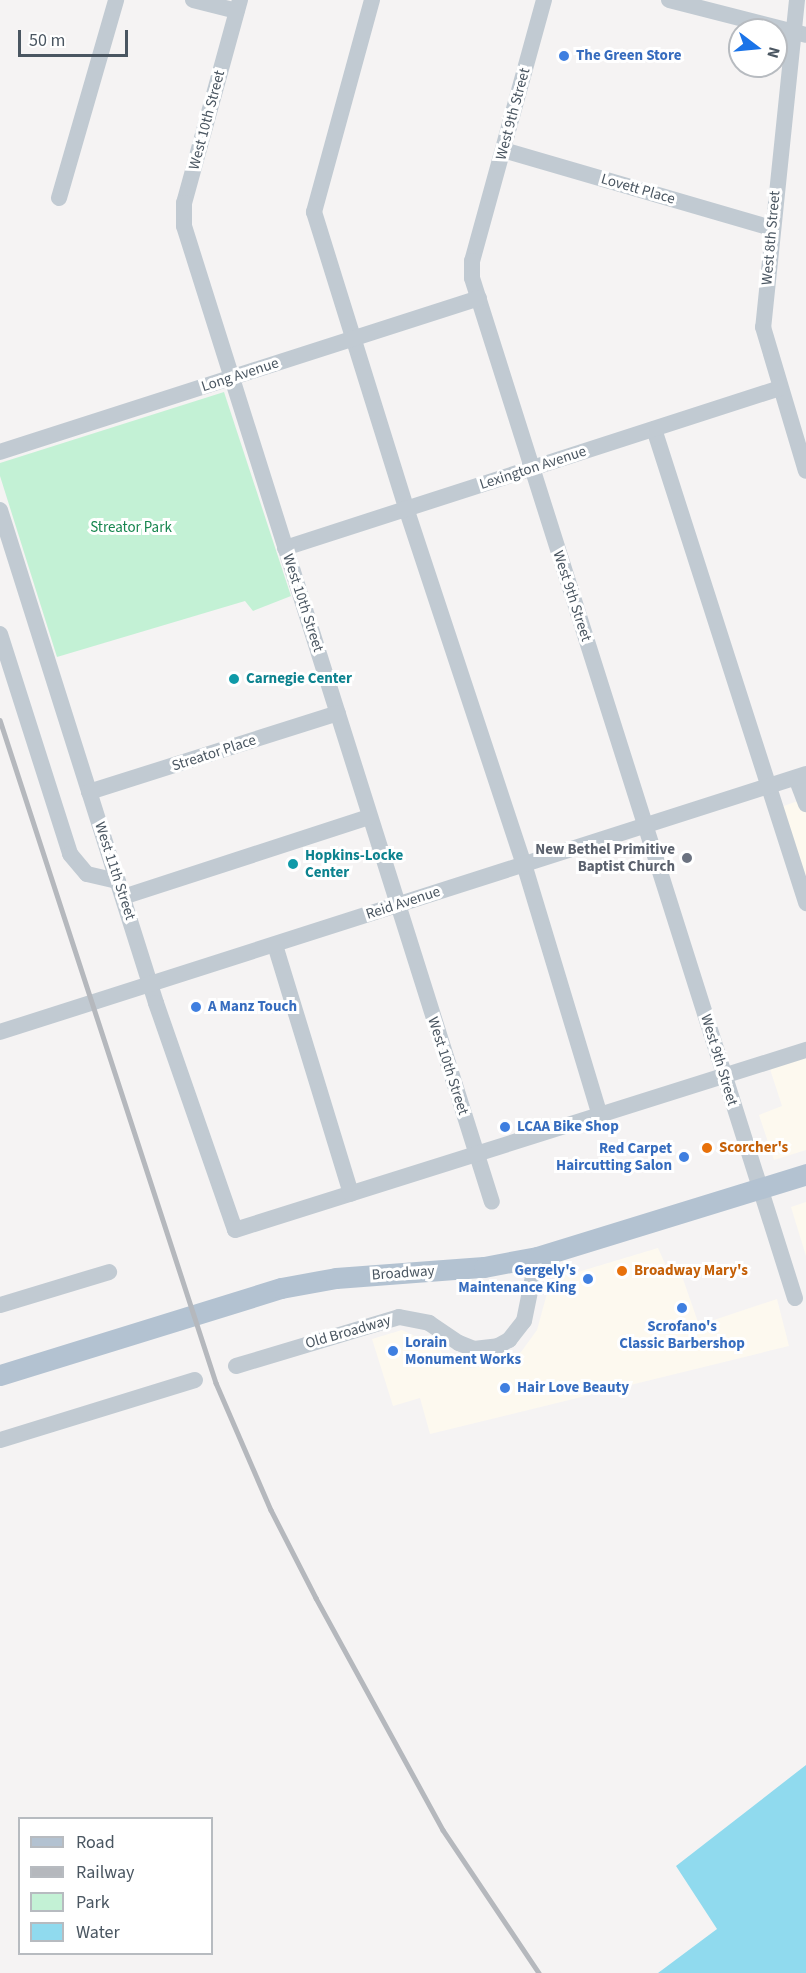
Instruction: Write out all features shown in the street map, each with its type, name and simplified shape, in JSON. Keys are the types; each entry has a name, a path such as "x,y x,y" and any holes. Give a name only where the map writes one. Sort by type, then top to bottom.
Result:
{"main road":[{"name":"Broadway","path":"0,1375 281,1288 336,1278 484,1267 537,1257 806,1174"}],"street":[{"path":"59,198 116,0"},
{"path":"193,0 238,6"},
{"path":"372,0 314,205 406,508 524,864 600,1115"},
{"name":"West 9th Street","path":"544,0 472,261 472,278 795,1298"},
{"path":"669,0 798,33"},
{"name":"West 8th Street","path":"797,0 798,33 772,228 763,327 806,471"},
{"name":"West 10th Street","path":"238,6 183,214 369,817 492,1202"},
{"name":"Lovett Place","path":"503,150 772,228"},
{"name":"Long Avenue","path":"0,452 479,298"},
{"name":"Lexington Avenue","path":"285,548 780,388"},
{"path":"654,429 806,903"},
{"name":"West 11th Street","path":"0,510 151,985 235,1230 351,1194"},
{"path":"0,634 67,847 74,862 87,874 120,889 369,817"},
{"name":"Streator Place","path":"89,792 338,713"},
{"path":"801,776 806,804"},
{"name":"Reid Avenue","path":"0,1032 801,776"},
{"path":"275,945 351,1194 806,1050"},
{"name":"Old Broadway","path":"236,1366 399,1317 429,1323 459,1343 474,1349 498,1346 509,1340 524,1321 537,1257"},
{"path":"0,1305 109,1272"},
{"path":"0,1440 195,1380"}],"shaded area":[{"path":"806,798 806,883 781,807"},
{"path":"806,1054 806,1150 774,1160 759,1115 782,1106 769,1066"},
{"path":"806,1202 806,1256 791,1207"},
{"path":"658,1248 667,1268 683,1279 699,1325 777,1299 789,1346 430,1434 420,1398 393,1406 372,1339 402,1330 436,1346 454,1365 470,1368 500,1364 521,1352 537,1330 549,1286 558,1278"}],"green space":[{"name":"Streator Park","path":"224,392 291,596 253,611 245,601 57,657 0,476 0,463"}],"water":[{"path":"806,1765 806,1973 658,1973 717,1929 676,1866"}],"railway":[{"path":"0,720 216,1383 271,1510 316,1598 443,1830 539,1973"}],"place":[{"name":"The Green Store","path":"564,56"},
{"name":"Carnegie Center","path":"234,679"},
{"name":"New Bethel Primitive Baptist Church","path":"687,858"},
{"name":"Hopkins-Locke Center","path":"293,864"},
{"name":"A Manz Touch","path":"196,1007"},
{"name":"LCAA Bike Shop","path":"505,1127"},
{"name":"Scorcher's","path":"707,1148"},
{"name":"Red Carpet Haircutting Salon","path":"684,1157"},
{"name":"Broadway Mary's","path":"622,1271"},
{"name":"Gergely's Maintenance King","path":"588,1279"},
{"name":"Scrofano's Classic Barbershop","path":"682,1308"},
{"name":"Lorain Monument Works","path":"393,1351"},
{"name":"Hair Love Beauty","path":"505,1388"}]}
